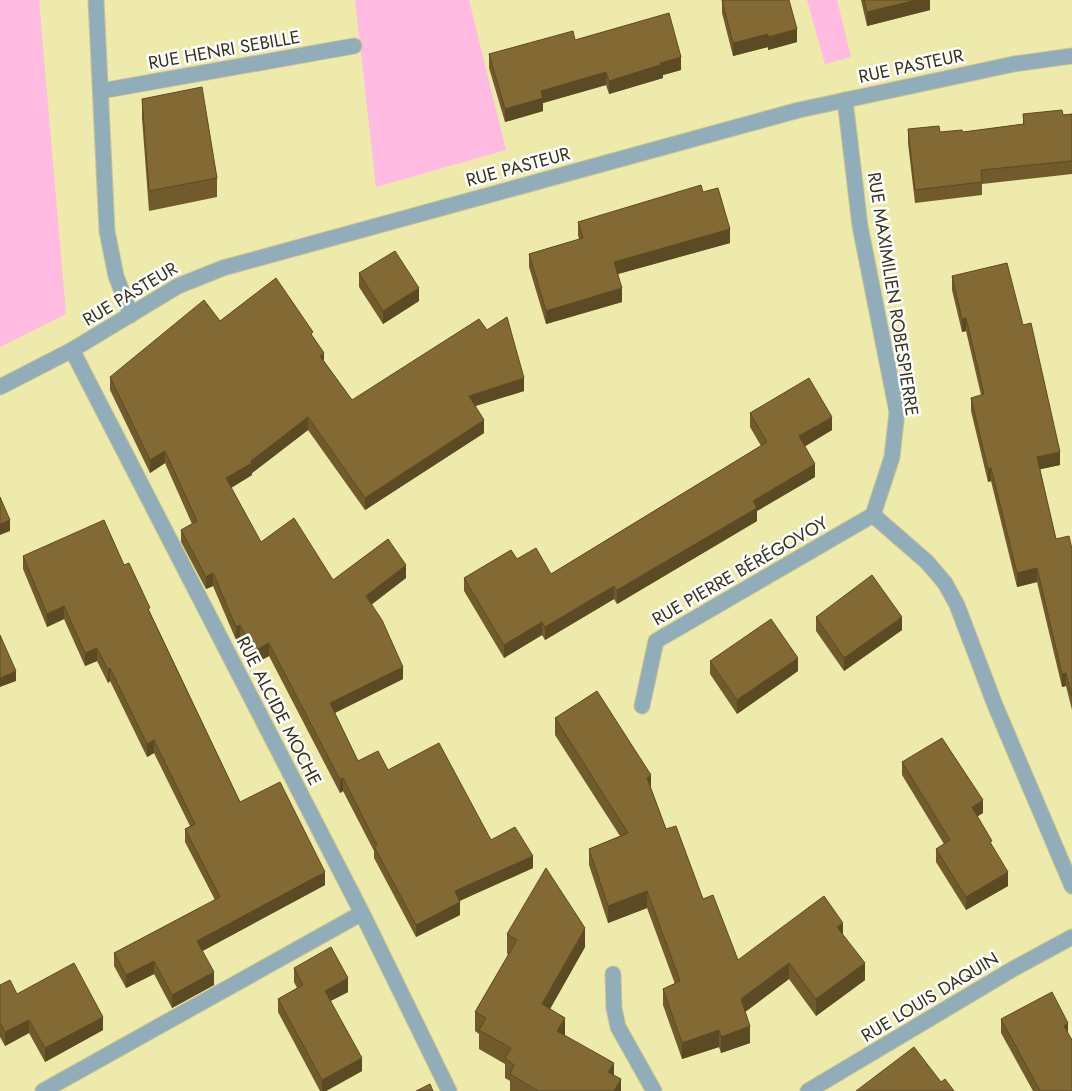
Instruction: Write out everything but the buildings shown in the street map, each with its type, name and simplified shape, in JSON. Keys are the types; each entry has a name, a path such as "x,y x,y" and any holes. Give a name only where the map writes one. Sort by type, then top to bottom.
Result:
{"street":[{"path":"96,0 107,231 116,276 131,315"},
{"name":"RUE HENRI SEBILLE","path":"101,92 354,46"},
{"name":"RUE PASTEUR","path":"0,387 72,350 178,286 223,268 705,135 845,100 1014,64 1072,56"},
{"name":"RUE MAXIMILIEN ROBESPIERRE","path":"845,100 860,226 897,412 892,457 874,515"},
{"name":"RUE ALCIDE MOCHE","path":"72,350 362,912 449,1091"},
{"path":"874,515 927,562 945,583 957,605 995,705 1072,886"},
{"name":"RUE PIERRE BÉRÉGOVOY","path":"642,706 656,641 874,515"},
{"path":"43,1091 362,912"},
{"name":"RUE LOUIS DAQUIN","path":"808,1091 1013,969 1072,937"},
{"path":"613,974 614,1008 618,1027 624,1043 654,1091"}],"shaded area":[{"path":"0,0 39,0 66,314 0,347"},
{"path":"355,0 469,0 506,150 376,187"},
{"path":"807,0 837,0 851,57 825,64"}]}
